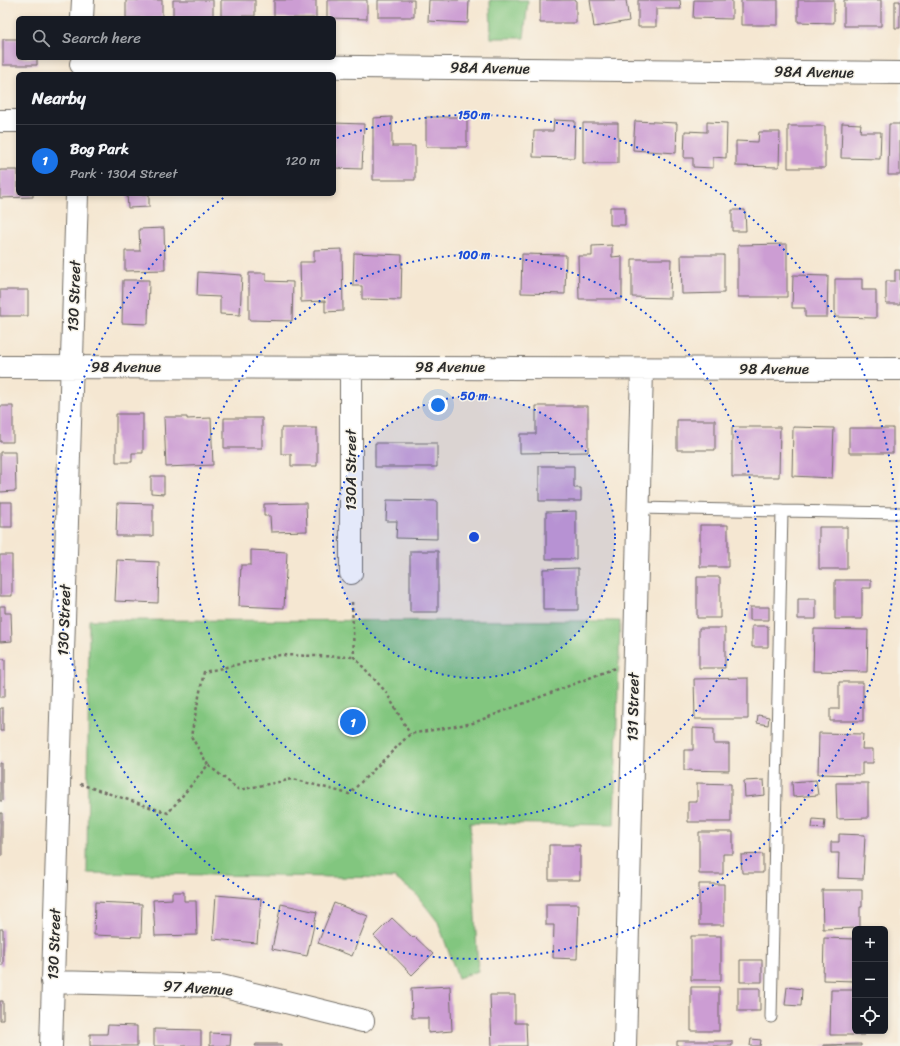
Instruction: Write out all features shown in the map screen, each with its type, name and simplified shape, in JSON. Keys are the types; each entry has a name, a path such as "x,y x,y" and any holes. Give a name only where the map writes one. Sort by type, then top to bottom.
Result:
{"street":[{"path":"82,16 83,0"},
{"name":"98A Avenue","path":"81,65 900,73"},
{"path":"0,121 16,121"},
{"name":"130 Street","path":"50,1046 77,196"},
{"name":"98 Avenue","path":"0,367 900,369"},
{"name":"130A Street","path":"351,368 351,572"},
{"name":"131 Street","path":"625,1046 642,369"},
{"name":"97 Avenue","path":"52,982 221,986 363,1021"}],"lane":[{"path":"638,508 900,513"},
{"path":"771,1017 782,511"}],"path":[{"path":"352,602 354,657 386,692 410,734"},
{"path":"354,657 280,655 204,672 192,736 208,765 239,790 293,779 349,794 410,734 473,723 621,666"},
{"path":"80,784 168,813 208,765"}],"green space":[{"path":"490,0 528,0 524,38 491,38"},
{"path":"89,620 620,621 614,825 470,823 478,971 458,978 438,922 416,894 395,878 87,873"}],"building":[{"path":"126,0 162,0 162,16 126,16"},
{"path":"173,0 213,0 213,16 173,16"},
{"path":"221,0 255,0 255,16 221,16"},
{"path":"274,0 316,0 316,16 274,16"},
{"path":"327,0 367,0 367,19 336,18 336,16 327,16"},
{"path":"378,0 414,0 414,17 378,17"},
{"path":"429,0 469,0 468,23 428,21"},
{"path":"540,0 576,0 576,23 540,23"},
{"path":"590,0 626,0 629,21 594,27"},
{"path":"638,0 680,0 681,9 656,9 656,27 638,27"},
{"path":"694,0 732,0 732,19 693,18"},
{"path":"741,0 778,0 778,25 741,25"},
{"path":"798,0 834,0 834,23 798,22"},
{"path":"844,0 881,0 881,26 844,26"},
{"path":"895,1 900,1 900,28 895,28"},
{"path":"3,39 16,39 16,60 37,60 37,65 3,65"},
{"path":"392,117 392,146 415,146 415,180 373,180 373,118"},
{"path":"426,117 467,117 467,147 426,147"},
{"path":"554,120 575,121 574,158 533,157 534,131 553,131"},
{"path":"635,121 677,123 676,153 633,150"},
{"path":"707,122 727,123 726,158 713,157 713,168 693,167 693,158 684,158 685,131 707,132"},
{"path":"336,123 364,124 362,169 336,168"},
{"path":"583,123 618,123 618,163 583,163"},
{"path":"842,123 861,124 860,132 881,132 880,159 841,158"},
{"path":"889,124 900,124 900,175 888,175"},
{"path":"788,126 825,126 825,168 788,168"},
{"path":"759,132 780,132 779,167 736,166 736,141 758,142"},
{"path":"0,170 16,170 16,196 33,196 33,197 0,198"},
{"path":"127,196 149,196 149,207 128,208"},
{"path":"610,207 625,207 625,225 610,225"},
{"path":"732,210 745,210 746,231 732,231"},
{"path":"164,228 165,270 125,271 125,251 140,251 139,229"},
{"path":"787,244 787,297 738,297 738,245"},
{"path":"612,245 612,257 622,256 622,299 579,299 578,256 592,256 592,246"},
{"path":"342,249 343,311 325,312 325,301 301,302 300,262 314,262 314,250"},
{"path":"354,253 402,255 401,300 362,299 362,286 353,286"},
{"path":"522,254 566,255 565,294 521,293"},
{"path":"681,255 724,255 724,293 682,294"},
{"path":"632,259 671,259 670,298 632,297"},
{"path":"895,270 900,270 900,304 886,304 886,281 895,281"},
{"path":"198,272 242,275 240,315 220,314 220,297 197,296"},
{"path":"249,273 266,273 266,281 293,282 292,321 249,320"},
{"path":"793,275 828,276 827,317 805,317 805,308 792,308"},
{"path":"835,279 862,279 862,290 876,290 876,318 835,317"},
{"path":"123,280 149,280 148,324 122,323"},
{"path":"0,290 28,290 28,316 0,316"},
{"path":"0,406 13,406 13,442 0,442"},
{"path":"536,406 588,406 588,452 520,453 520,434 536,434"},
{"path":"116,414 143,414 143,453 132,453 132,462 116,462"},
{"path":"164,417 187,417 187,419 211,418 213,465 166,467"},
{"path":"224,418 262,418 262,448 224,448"},
{"path":"677,420 715,420 715,450 677,450"},
{"path":"732,427 780,427 779,477 732,477"},
{"path":"793,427 834,428 832,478 792,476"},
{"path":"281,428 317,428 317,466 291,466 291,454 281,454"},
{"path":"849,428 893,428 893,453 849,453"},
{"path":"375,443 437,443 437,467 375,467"},
{"path":"0,452 15,452 16,491 0,492"},
{"path":"539,466 574,466 574,488 581,488 581,501 539,501"},
{"path":"151,476 164,476 164,494 151,493"},
{"path":"387,500 437,501 437,539 396,538 397,521 386,521"},
{"path":"0,502 12,502 12,527 0,527"},
{"path":"117,503 153,504 153,536 116,536"},
{"path":"306,503 307,531 271,532 270,516 264,516 264,504"},
{"path":"576,511 576,559 546,559 546,512"},
{"path":"700,525 728,525 728,567 700,567"},
{"path":"819,527 847,527 847,569 819,569"},
{"path":"251,550 287,552 284,608 239,606 241,565 251,565"},
{"path":"410,551 438,551 438,612 410,612"},
{"path":"0,555 12,555 12,596 0,596"},
{"path":"117,560 159,562 158,603 115,601"},
{"path":"578,568 578,610 543,610 543,569"},
{"path":"697,577 720,577 720,618 697,618"},
{"path":"835,580 871,580 871,588 862,588 862,619 835,619"},
{"path":"798,599 816,599 816,619 798,619"},
{"path":"0,606 5,606 5,613 11,613 12,641 0,642"},
{"path":"750,607 769,607 769,620 750,620"},
{"path":"752,626 768,626 768,647 752,647"},
{"path":"699,628 725,628 725,668 699,668"},
{"path":"814,629 868,630 867,672 813,671"},
{"path":"0,659 5,659 5,697 0,697"},
{"path":"748,678 748,719 695,719 694,679"},
{"path":"839,682 863,682 863,721 830,721 830,709 839,709"},
{"path":"0,708 3,708 3,731 0,731"},
{"path":"758,715 769,717 768,725 757,723"},
{"path":"693,728 714,729 714,744 729,744 729,771 684,770 684,750 693,750"},
{"path":"819,733 863,734 862,749 873,749 873,763 862,763 862,775 818,774"},
{"path":"0,763 2,763 2,801 0,801"},
{"path":"764,780 765,795 745,797 744,781"},
{"path":"816,780 818,795 793,797 792,782"},
{"path":"697,783 731,784 731,822 688,822 688,802 697,802"},
{"path":"836,783 868,783 868,818 837,819"},
{"path":"0,813 2,813 2,855 0,855"},
{"path":"813,819 825,820 824,829 812,828"},
{"path":"699,832 733,832 733,854 723,854 723,874 699,874"},
{"path":"839,834 865,835 863,879 838,878 839,853 831,853 831,842 839,842"},
{"path":"549,845 580,845 580,880 549,880"},
{"path":"763,854 763,873 742,873 741,855"},
{"path":"699,884 724,884 724,925 699,925"},
{"path":"822,890 862,890 860,926 852,926 852,928 823,929"},
{"path":"172,892 184,892 184,901 196,901 197,935 155,936 153,900 172,899"},
{"path":"216,895 261,899 257,943 213,939"},
{"path":"95,902 142,904 141,937 94,935"},
{"path":"334,903 368,916 352,956 318,943"},
{"path":"281,904 317,912 307,956 272,949"},
{"path":"546,904 579,904 577,959 553,958 554,925 546,925"},
{"path":"392,918 433,954 412,975 374,936"},
{"path":"0,929 3,929 3,965 0,965"},
{"path":"691,936 721,936 721,980 691,980"},
{"path":"824,938 852,939 852,981 823,980"},
{"path":"740,960 762,960 762,982 740,982"},
{"path":"450,986 452,1031 428,1033 428,1018 412,1018 411,988"},
{"path":"691,987 719,987 719,1031 691,1031"},
{"path":"787,987 802,989 801,1006 785,1005"},
{"path":"738,988 760,988 760,1011 738,1011"},
{"path":"831,990 852,990 852,1034 864,1035 830,1035"},
{"path":"490,995 515,995 515,1023 526,1023 527,1046 492,1046"},
{"path":"0,1001 3,1001 3,1020 0,1020"},
{"path":"108,1025 137,1026 137,1046 90,1046 90,1034 107,1034"},
{"path":"154,1029 201,1030 201,1046 154,1046"},
{"path":"210,1033 231,1034 230,1046 210,1046"},
{"path":"751,1039 761,1040 760,1046 750,1046"},
{"path":"677,1041 732,1041 732,1046 677,1046"},
{"path":"256,1044 281,1044 281,1046 255,1046"},
{"path":"861,1044 861,1046 823,1046 823,1045"}],"place":[{"name":"Bog Park","path":"353,722"}]}
